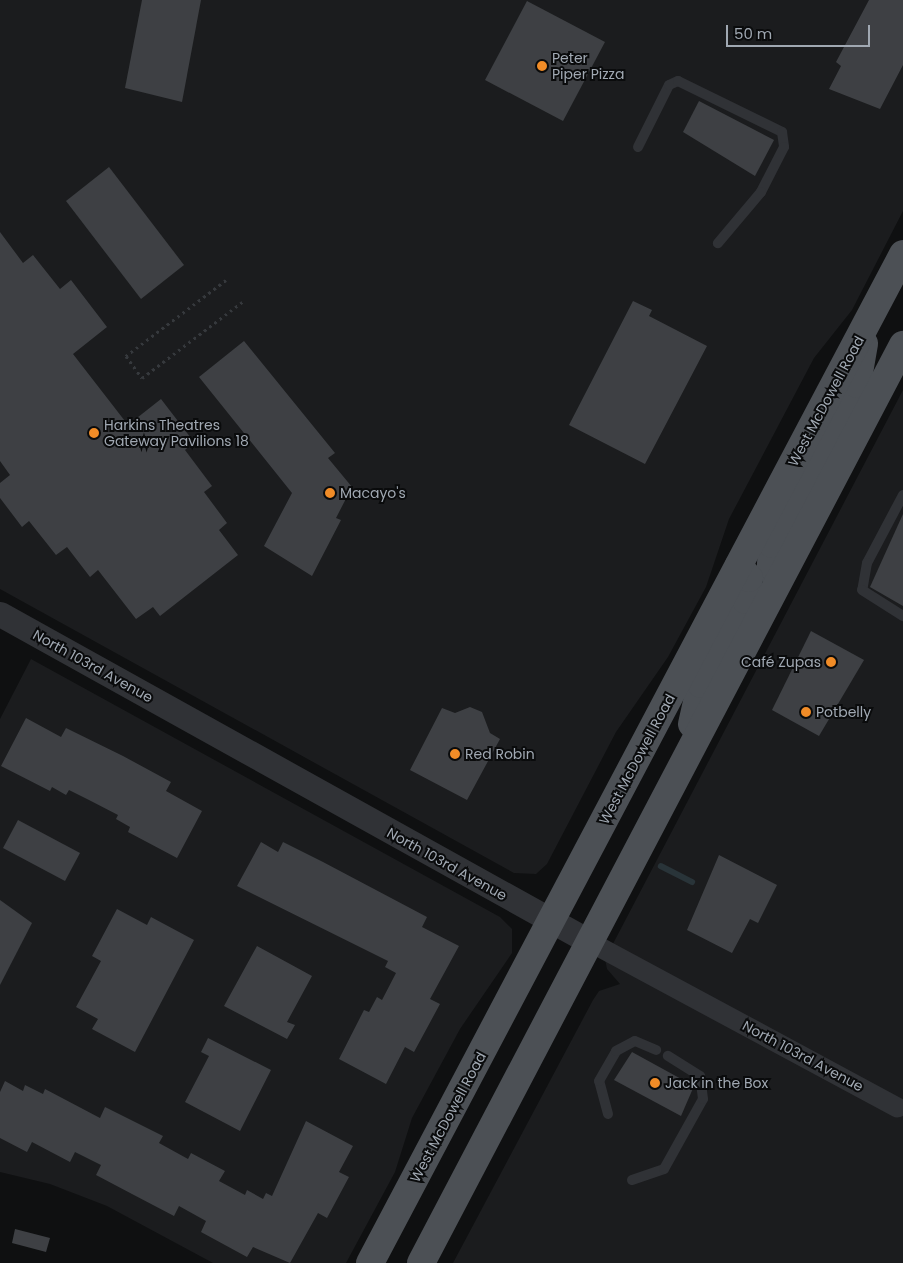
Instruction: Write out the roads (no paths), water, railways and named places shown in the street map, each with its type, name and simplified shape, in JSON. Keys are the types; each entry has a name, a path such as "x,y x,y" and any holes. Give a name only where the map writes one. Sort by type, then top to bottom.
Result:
{"main road":[{"name":"West McDowell Road","path":"370,1263 552,922 903,254"},
{"path":"778,581 771,566 772,544 857,384 868,320"},
{"path":"421,1263 903,345"},
{"path":"683,764 701,684 746,600 749,578 739,566"}],"street":[{"name":"North 103rd Avenue","path":"0,614 552,922 897,1107"}],"lane":[{"path":"638,147 670,85 678,81 782,132 784,147 761,192 718,243"},
{"path":"903,495 867,563 862,590 903,616"},
{"path":"608,1114 599,1081 616,1051 635,1041 656,1050"},
{"path":"632,1180 664,1169 703,1099 700,1076 668,1056"}],"waterway":[{"path":"661,866 692,882"}],"place":[{"name":"Peter Piper Pizza","path":"542,66"},
{"name":"Harkins Theatres Gateway Pavilions 18","path":"94,433"},
{"name":"Macayo's","path":"330,493"},
{"name":"Café Zupas","path":"831,662"},
{"name":"Potbelly","path":"806,712"},
{"name":"Red Robin","path":"455,754"},
{"name":"Jack in the Box","path":"655,1083"}]}
